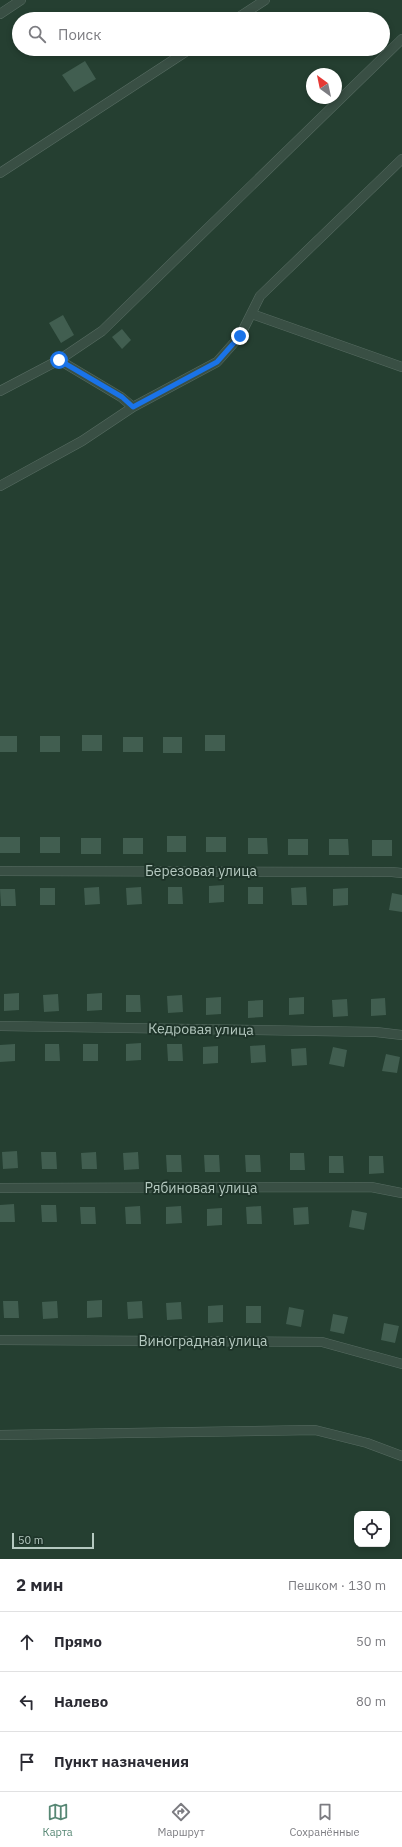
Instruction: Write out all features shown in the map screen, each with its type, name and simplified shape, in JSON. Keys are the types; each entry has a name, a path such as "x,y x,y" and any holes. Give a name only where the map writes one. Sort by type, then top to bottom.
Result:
{"street":[{"path":"0,14 21,0"},
{"path":"247,12 265,0"},
{"path":"390,51 402,39"},
{"path":"0,173 179,56"},
{"path":"0,391 59,360 102,331 385,56"},
{"path":"0,486 82,441 133,407 217,362 240,336 260,296 402,159"},
{"path":"252,314 402,367"},
{"path":"59,360 122,397 133,407"},
{"name":"Березовая улица","path":"0,871 402,873"},
{"name":"Кедровая улица","path":"0,1026 368,1032 402,1035"},
{"name":"Рябиновая улица","path":"0,1188 371,1187 402,1193"},
{"name":"Виноградная улица","path":"0,1340 322,1342 402,1364"},
{"path":"0,1435 315,1430 367,1443 402,1456"}],"building":[{"path":"85,61 96,79 74,92 62,75"},
{"path":"63,315 74,335 61,343 49,323"},
{"path":"122,329 131,340 122,349 112,337"},
{"path":"82,735 102,735 102,751 82,751"},
{"path":"205,735 225,735 225,751 205,751"},
{"path":"0,736 17,736 17,752 0,752"},
{"path":"40,736 60,736 60,752 40,752"},
{"path":"123,737 143,737 143,752 123,752"},
{"path":"163,737 182,737 182,753 163,753"},
{"path":"167,836 186,836 186,852 167,852"},
{"path":"0,837 20,837 20,853 0,853"},
{"path":"40,837 60,837 60,853 40,853"},
{"path":"206,837 226,837 226,852 206,852"},
{"path":"81,838 101,838 101,854 81,854"},
{"path":"123,838 143,838 143,854 123,854"},
{"path":"248,838 267,838 268,854 248,854"},
{"path":"288,839 308,839 308,855 288,855"},
{"path":"329,839 348,839 349,855 329,855"},
{"path":"372,840 392,840 392,856 372,856"},
{"path":"224,885 224,902 209,903 209,886"},
{"path":"99,887 100,904 85,905 84,888"},
{"path":"141,887 142,904 127,905 126,888"},
{"path":"168,887 182,887 183,904 168,904"},
{"path":"248,887 263,887 263,904 248,904"},
{"path":"306,887 307,905 292,905 291,888"},
{"path":"40,888 55,888 55,905 40,905"},
{"path":"348,888 348,905 333,906 333,889"},
{"path":"0,889 15,889 16,906 1,906"},
{"path":"392,893 402,895 402,912 389,910"},
{"path":"19,993 19,1010 4,1011 4,994"},
{"path":"102,993 102,1010 87,1011 87,994"},
{"path":"58,994 59,1011 44,1012 43,995"},
{"path":"126,995 140,995 141,1012 126,1012"},
{"path":"182,995 183,1012 168,1013 167,996"},
{"path":"221,997 221,1014 206,1015 206,998"},
{"path":"304,997 304,1014 289,1015 289,998"},
{"path":"385,998 386,1015 371,1016 371,999"},
{"path":"347,999 348,1016 333,1017 332,1000"},
{"path":"263,1000 263,1017 248,1018 248,1001"},
{"path":"141,1043 141,1060 126,1061 126,1044"},
{"path":"15,1044 15,1061 0,1062 0,1045"},
{"path":"45,1044 59,1044 60,1061 45,1061"},
{"path":"83,1044 98,1044 98,1061 83,1061"},
{"path":"167,1044 182,1044 183,1061 168,1061"},
{"path":"265,1045 266,1062 251,1063 250,1046"},
{"path":"218,1046 218,1063 203,1064 203,1047"},
{"path":"333,1047 347,1050 344,1067 329,1064"},
{"path":"306,1048 307,1065 292,1066 291,1049"},
{"path":"386,1054 400,1057 397,1073 382,1071"},
{"path":"17,1151 18,1168 3,1169 2,1152"},
{"path":"41,1152 56,1152 57,1169 42,1169"},
{"path":"96,1152 97,1169 82,1169 81,1153"},
{"path":"138,1152 139,1169 124,1170 123,1153"},
{"path":"290,1153 304,1153 305,1170 290,1170"},
{"path":"166,1155 181,1155 182,1172 167,1172"},
{"path":"204,1155 219,1155 220,1172 205,1172"},
{"path":"245,1155 260,1155 261,1172 246,1172"},
{"path":"329,1156 343,1156 344,1173 329,1173"},
{"path":"369,1156 383,1156 384,1173 369,1174"},
{"path":"14,1204 15,1222 0,1222 0,1205"},
{"path":"41,1205 56,1205 57,1222 42,1222"},
{"path":"140,1206 141,1224 126,1224 125,1207"},
{"path":"181,1206 182,1223 166,1224 166,1207"},
{"path":"261,1206 262,1224 247,1224 246,1207"},
{"path":"80,1207 95,1207 96,1224 81,1224"},
{"path":"308,1207 309,1224 294,1225 293,1208"},
{"path":"222,1208 222,1225 207,1226 207,1209"},
{"path":"352,1210 367,1213 364,1230 349,1227"},
{"path":"102,1300 102,1317 87,1318 87,1301"},
{"path":"3,1301 18,1301 19,1318 4,1318"},
{"path":"57,1301 58,1318 43,1319 42,1302"},
{"path":"142,1301 143,1318 128,1319 127,1302"},
{"path":"181,1302 182,1319 167,1320 166,1303"},
{"path":"223,1305 223,1322 208,1323 208,1306"},
{"path":"246,1306 261,1306 261,1323 246,1323"},
{"path":"289,1307 304,1310 301,1327 286,1324"},
{"path":"333,1314 348,1317 344,1334 330,1331"},
{"path":"384,1323 399,1326 395,1343 381,1340"}],"route":[{"path":"59,360 122,397 133,407 201,372 217,362 240,336"}]}
